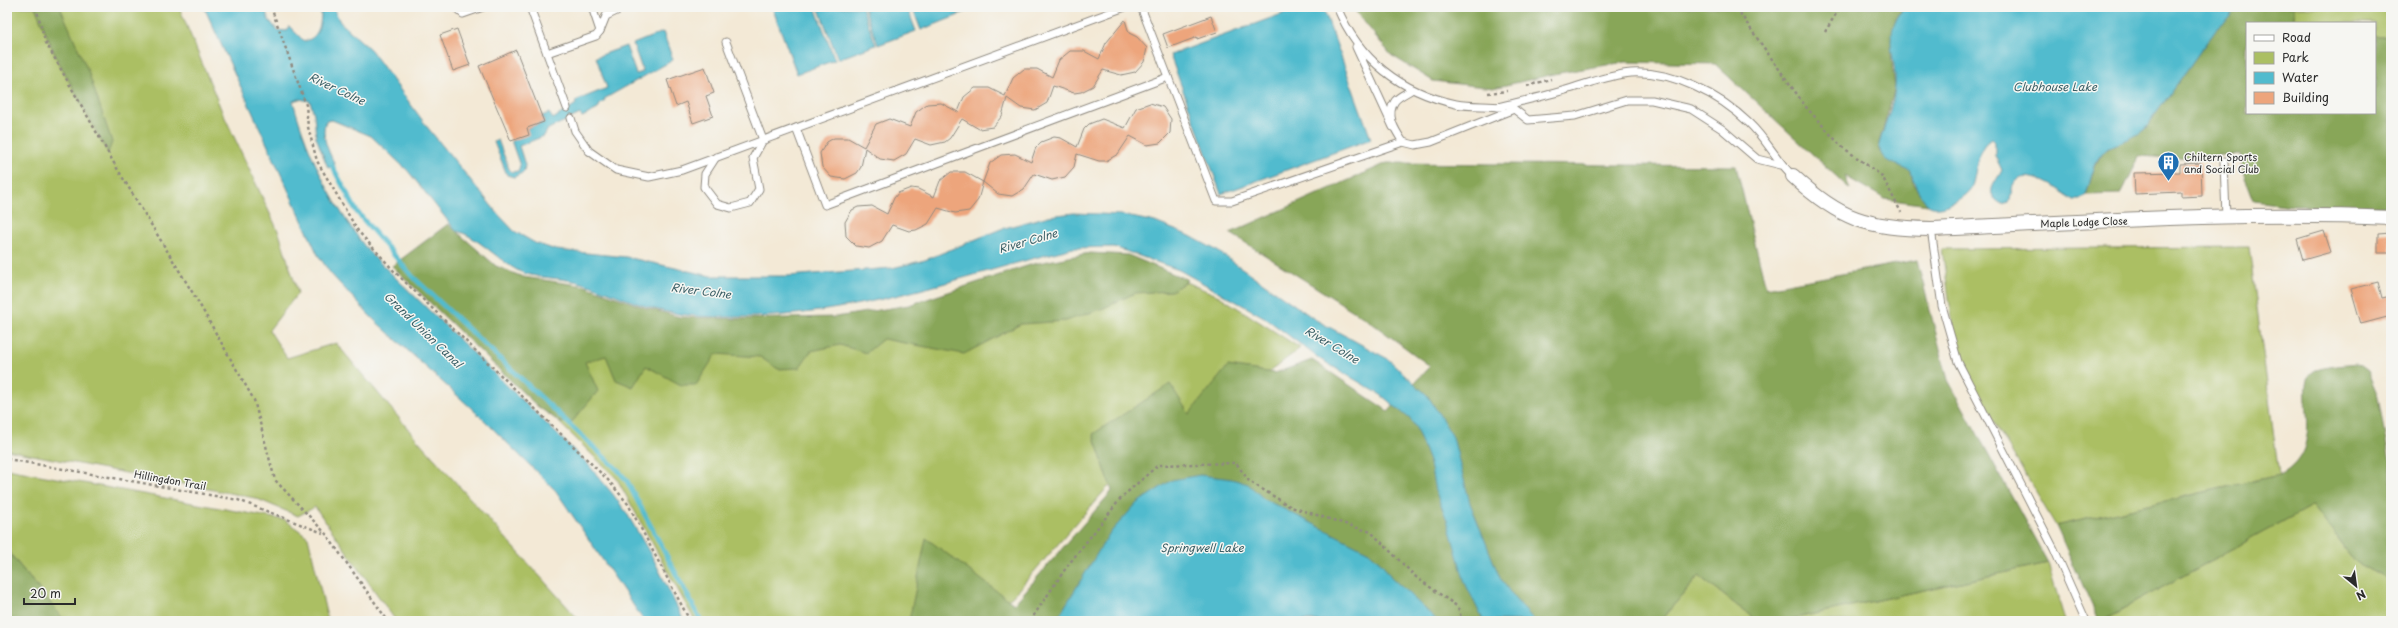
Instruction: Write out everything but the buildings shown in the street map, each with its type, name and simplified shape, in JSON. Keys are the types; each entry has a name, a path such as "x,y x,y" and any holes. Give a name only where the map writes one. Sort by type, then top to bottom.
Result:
{"street":[{"name":"Maple Lodge Close","path":"1793,176 1816,198 1858,221 1875,226 1931,229 2226,216 2326,215 2391,218"}],"lane":[{"path":"455,7 463,14 483,7"},
{"path":"530,7 567,108"},
{"path":"592,7 600,31"},
{"path":"547,53 596,36 600,31 606,16 625,7"},
{"path":"571,118 575,131 589,151 616,170 649,177 682,170 1125,7"},
{"path":"1141,7 1216,201 1232,202 1403,142 1415,145 1431,142 1514,109"},
{"path":"1337,7 1393,127 1403,142"},
{"path":"1350,33 1358,46 1378,66 1411,90 1457,104 1498,106 1514,109 1528,120 1575,116 1627,100 1652,100 1691,109 1722,129 1757,159 1780,165"},
{"path":"716,157 705,174 704,187 717,204 731,208 750,203 759,189 753,158 763,140 726,42"},
{"path":"1498,106 1609,77 1632,73 1672,78 1714,96 1748,122 1770,146 1780,165 1793,176"},
{"path":"796,128 825,205 1168,77"},
{"path":"1393,127 1391,114 1396,101 1411,90"},
{"path":"2224,162 2226,216"},
{"path":"1931,229 1942,306 1958,362 2054,549 2086,621"}],"path":[{"path":"36,7 45,41 115,165 254,400 275,480 326,534 388,621"},
{"path":"271,7 277,19 306,105 308,127 317,161 358,231 394,271 608,480 628,504 690,621"},
{"path":"1740,7 1742,15 1757,38 1806,107 1842,146 1882,176 1910,228"},
{"path":"1825,32 1840,7"},
{"path":"1525,87 1551,79"},
{"path":"1485,93 1512,91"},
{"name":"Hillingdon Trail","path":"7,459 238,500 326,534"},
{"path":"1030,621 1068,564 1122,497 1158,465 1236,463 1249,481 1291,507 1370,532 1416,577 1458,607 1462,621"}],"green space":[{"path":"7,7 179,7 221,109 279,233 298,293 269,330 287,358 336,343 415,437 580,621 396,621 315,507 298,516 255,498 7,450"},
{"path":"35,7 60,7 88,71 112,142 108,153 55,55"},
{"path":"1352,7 1904,7 1896,18 1891,54 1895,88 1879,143 1879,151 1911,171 1913,184 1928,205 1885,199 1845,176 1850,189 1715,64 1625,62 1559,73 1493,88 1433,81 1391,55"},
{"path":"2236,7 2294,7 2294,22 2246,22 2246,114 2376,114 2376,36 2391,36 2391,207 2293,206 2254,201 2244,175 2241,154 2173,158 2138,156 2121,194 2086,195 2094,168 2103,151 2145,129 2216,29 2228,19"},
{"path":"2294,7 2391,7 2391,36 2376,36 2376,22 2294,22"},
{"path":"1387,163 1736,166 1766,288 1917,260 1948,380 2048,563 1782,621 1757,621 1699,576 1660,621 909,621 926,538 1014,604 1112,491 1093,434 1170,384 1189,414 1228,366 1275,373 1312,360 1388,411 1430,366 1369,321 1230,233"},
{"path":"448,224 496,266 523,277 585,286 646,308 680,317 742,319 836,317 909,305 1033,264 1090,253 1128,255 1188,280 1172,291 1135,293 1104,308 1066,321 1021,324 964,354 883,339 866,353 840,345 811,351 799,368 778,369 760,357 716,354 696,385 681,385 646,366 633,387 616,380 606,356 585,362 598,391 572,422 561,423 537,406 392,266"},
{"path":"2249,247 2279,475 2056,526 1958,362 1942,249"},
{"path":"1183,281 1219,296 1300,348 1263,377 1184,425 1106,489 1012,597 976,621 695,621 617,479 440,306 578,359"},
{"path":"2357,363 2368,371 2377,392 2391,467 2391,581 2356,562 2313,505 2106,618 2107,621 2099,621 2056,526 2279,475 2295,462 2304,448 2307,433 2306,390 2308,379 2314,371 2324,367"},
{"path":"7,469 285,520 308,537 328,621 65,621 7,550"},
{"path":"2313,505 2356,562 2391,581 2391,621 2108,621 2106,618"},
{"path":"7,550 65,621 7,621"},
{"path":"2048,563 2065,621 1782,621"},
{"path":"1699,576 1757,621 1660,621"}],"water":[{"path":"204,7 264,7 269,20 277,30 287,31 289,26 304,41 309,40 318,31 321,12 317,7 333,7 340,22 371,50 428,128 499,215 514,231 535,243 556,250 626,257 711,276 788,276 892,268 925,260 1001,229 1049,216 1074,213 1122,215 1155,222 1190,236 1216,250 1316,320 1388,359 1428,396 1453,437 1470,503 1500,578 1515,599 1535,621 1483,620 1465,583 1447,520 1435,491 1430,464 1416,428 1410,419 1381,395 1320,359 1264,317 1179,270 1114,247 1073,248 904,294 819,311 776,316 732,317 683,315 645,306 578,282 533,276 513,268 471,237 456,231 408,171 371,136 332,120 326,121 324,127 326,143 335,165 328,168 316,137 314,114 310,101 299,99 293,101 306,142 324,182 345,219 370,253 586,462 626,512 654,560 684,621 644,621 556,491 481,417 372,318 331,274 318,255"},
{"path":"772,7 815,7 835,60 797,74"},
{"path":"818,7 862,7 876,45 838,59"},
{"path":"864,7 907,7 916,31 878,45"},
{"path":"912,7 956,7 959,15 921,30"},
{"path":"957,7 979,7 960,14"},
{"path":"1301,7 1323,7 1371,139 1221,194 1170,55"},
{"name":"Clubhouse Lake","path":"1904,7 2236,7 2228,19 2216,29 2145,129 2133,137 2105,150 2094,168 2086,195 2080,200 2074,200 2043,181 2025,177 2018,180 2013,186 2009,202 2002,204 1996,200 1993,196 1992,188 2002,170 1995,156 1995,142 1992,139 1982,148 1977,162 1973,183 1968,192 1948,205 1933,207 1925,202 1918,191 1911,171 1890,162 1882,156 1880,151 1879,144 1891,108 1895,87 1891,38 1897,19"},
{"path":"663,32 673,60 604,99 605,101 600,104 598,109 582,117 580,114 548,129 544,136 519,146 525,165 524,172 514,177 507,175 494,142 498,140 509,169 512,172 518,171 520,166 512,143 512,136 528,135 527,128 544,122 542,116 549,113 553,119 576,104 575,101 607,88 596,57 626,46 636,74 643,72 633,44"},
{"name":"Springwell Lake","path":"1200,475 1232,479 1248,484 1264,499 1369,552 1383,565 1391,577 1438,621 1056,621 1109,534 1137,503 1172,480"}],"waterway":[{"path":"329,160 357,212 412,276 618,470 627,481 701,621"}],"place":[{"name":"Chiltern Sports and Social Club","path":"2168,182"}],"water label":[{"name":"River Colne","path":"337,89"},
{"name":"River Colne","path":"1028,241"},
{"name":"River Colne","path":"701,291"},
{"name":"Grand Union Canal","path":"423,330"},
{"name":"River Colne","path":"1332,345"}]}
